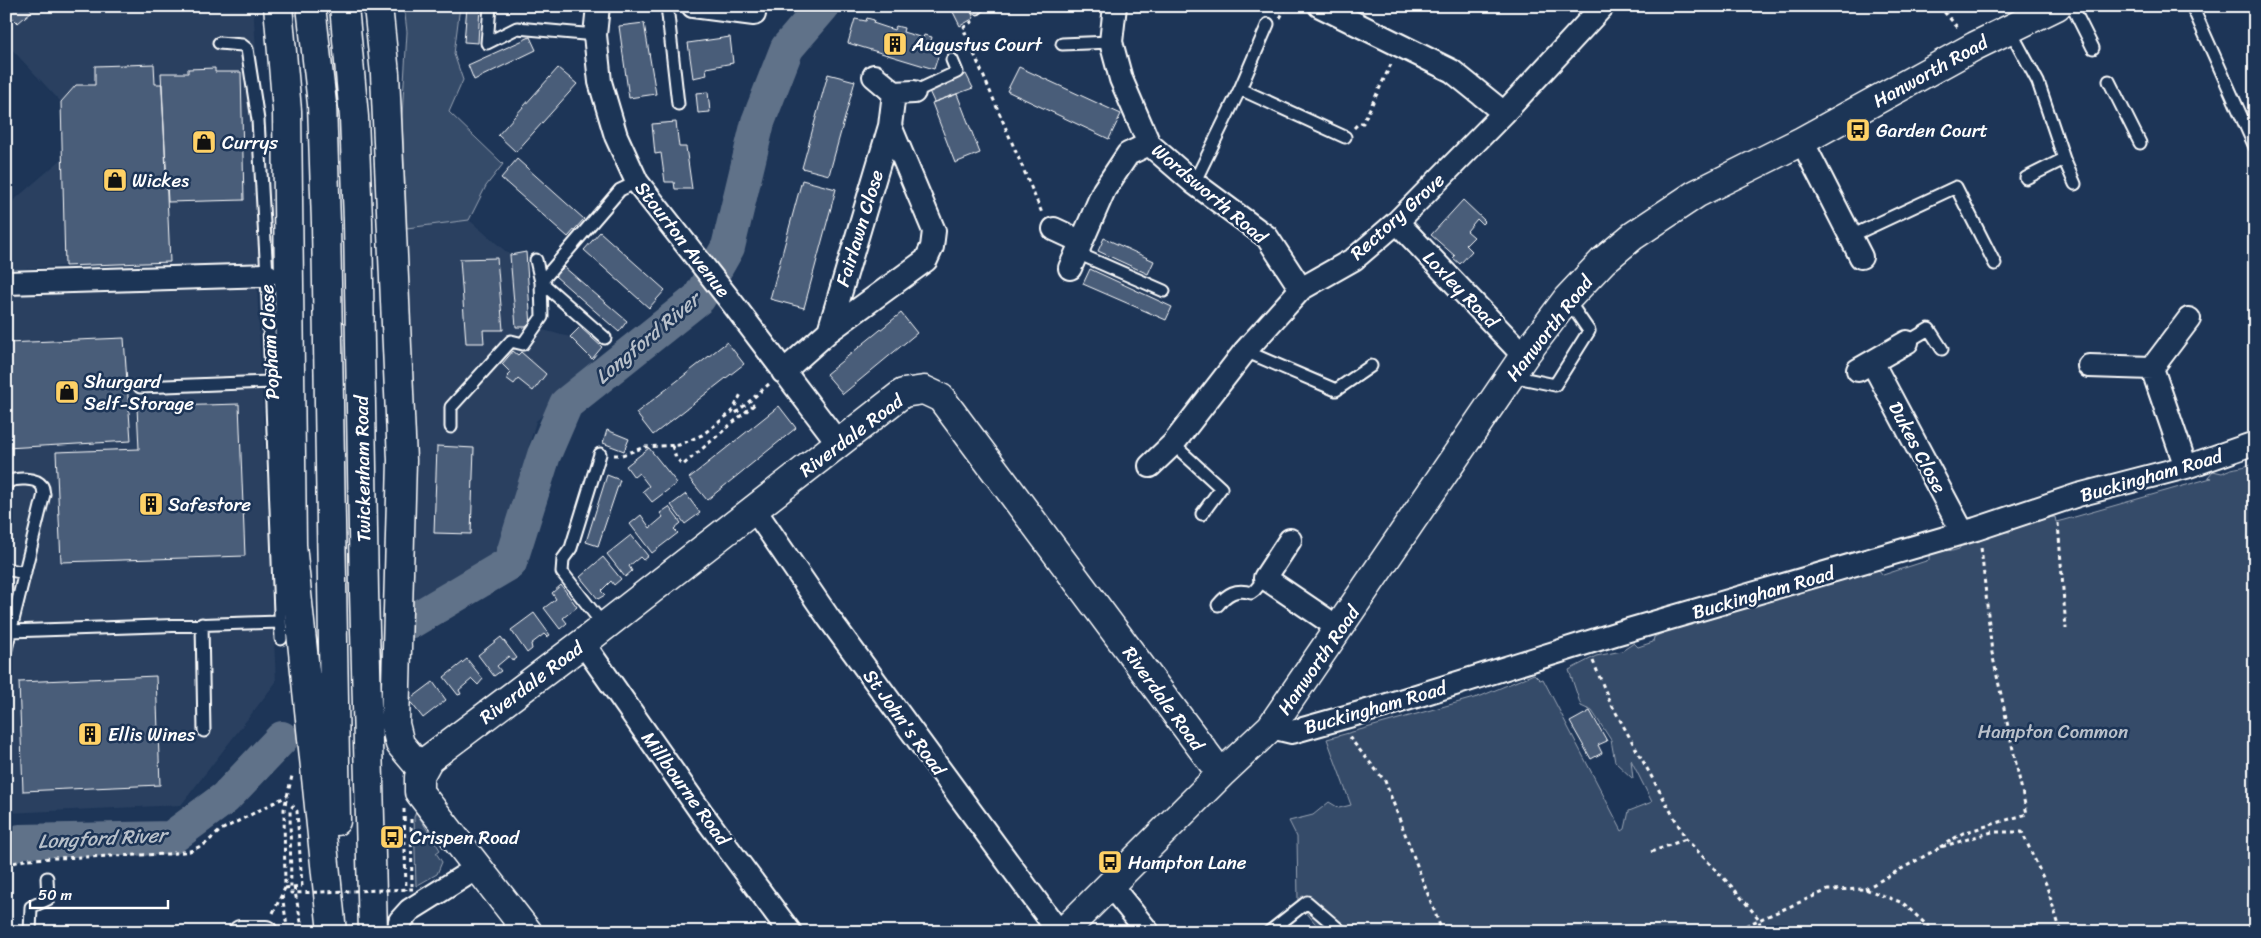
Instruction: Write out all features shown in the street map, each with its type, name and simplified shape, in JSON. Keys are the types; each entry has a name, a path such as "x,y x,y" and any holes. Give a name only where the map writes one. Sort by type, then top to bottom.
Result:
{"main road":[{"path":"278,6 287,112 292,544 332,932"},
{"name":"Twickenham Road","path":"311,6 322,104 326,223 338,932"},
{"name":"Twickenham Road","path":"344,6 354,117 358,221 364,592 373,932"},
{"path":"378,6 384,74 402,460 395,724 400,744 422,770 418,785 419,792 528,932"},
{"name":"Hanworth Road","path":"1271,727 1518,366 1567,299 1603,261 1633,236 1688,199 1802,141 2009,28 2057,6"},
{"path":"364,592 390,212"},
{"name":"Riverdale Road","path":"422,770 429,759 583,643 903,393 924,390 941,398 1220,774"},
{"path":"1063,932 1111,886 1220,774 1271,727"}],"street":[{"name":"Stourton Avenue","path":"598,6 595,35 600,82 613,127 637,182 691,249 839,444"},
{"path":"693,6 760,10"},
{"name":"Wordsworth Road","path":"1115,6 1112,42 1121,79 1149,144 1194,182 1266,237 1301,289"},
{"path":"1320,6 1452,71 1504,113"},
{"name":"Rectory Grove","path":"1150,466 1173,444 1245,351 1301,289 1354,259 1397,222 1504,113 1603,6"},
{"path":"874,76 904,92"},
{"name":"Fairlawn Close","path":"829,330 890,126 904,92"},
{"name":"Fairlawn Close","path":"783,372 829,330 926,260 932,247 934,231 890,126"},
{"path":"1802,141 1861,257"},
{"path":"1054,229 1076,254 1104,190 1128,154 1149,144"},
{"name":"Loxley Road","path":"1397,222 1518,366"},
{"name":"Popham Close","path":"6,283 266,275"},
{"path":"2152,368 2189,319"},
{"name":"Dukes Close","path":"1907,342 1865,366 1970,531"},
{"path":"2089,366 2152,368"},
{"path":"2152,368 2186,467"},
{"name":"Buckingham Road","path":"1271,727 1292,732 1332,719 1381,707 1586,644 1970,531 2054,503 2186,467 2255,443"},
{"name":"St John's Road","path":"754,509 828,617 1059,932"},
{"path":"1290,540 1266,578 1340,628"},
{"name":"Millbourne Road","path":"583,643 702,812 790,932"},
{"path":"399,932 400,921 410,910 477,868"},
{"path":"1111,886 1148,932"},
{"path":"240,932 265,931"}],"lane":[{"path":"490,6 487,43 517,28 595,35"},
{"path":"666,6 678,104"},
{"path":"2072,6 2093,48"},
{"path":"2192,6 2255,147"},
{"path":"1194,182 1240,89 1268,24"},
{"path":"2009,28 2038,82 2064,159 2075,184"},
{"path":"1062,44 1112,42"},
{"path":"219,44 242,45 247,49 258,120 266,275"},
{"path":"904,92 957,72 952,60"},
{"path":"2109,81 2140,143"},
{"path":"1240,89 1344,137"},
{"path":"2026,178 2064,159"},
{"path":"541,282 620,190 637,182"},
{"path":"1850,236 1956,187 1994,264"},
{"path":"1076,254 1164,291"},
{"path":"451,427 451,407 511,341 523,344 542,317 541,282 536,260"},
{"name":"Popham Close","path":"266,275 280,639"},
{"path":"541,282 605,338"},
{"path":"1518,366 1555,385 1589,330 1567,299"},
{"path":"1907,342 1930,329 1942,349"},
{"path":"1245,351 1336,390 1372,366"},
{"path":"140,387 271,382"},
{"path":"1173,444 1221,488 1202,514"},
{"path":"600,454 571,548 563,559 562,572 604,626"},
{"path":"6,486 14,478 37,482 42,486 43,503 6,649"},
{"path":"6,569 25,573"},
{"path":"1218,605 1232,592 1243,590 1251,593 1266,578"},
{"path":"10,632 280,622"},
{"path":"202,624 204,731"},
{"path":"30,932 31,907 48,899 47,878"},
{"path":"1269,932 1308,902 1342,932"}],"path":[{"path":"1939,6 1975,46"},
{"path":"976,7 976,19 963,28 1050,232 1054,229"},
{"path":"1344,137 1359,123 1363,123 1400,46"},
{"path":"600,454 622,455 644,446 679,445 702,435 783,372"},
{"path":"738,419 734,412 740,394"},
{"path":"672,446 676,458 683,465 756,403"},
{"path":"2054,503 2059,527 2066,630"},
{"path":"1865,889 1963,832 2027,814 1992,653 1981,547 1970,531"},
{"path":"1586,644 1610,700 1686,839 1734,889 1759,919 1761,932"},
{"path":"1332,719 1385,781 1440,926 1445,932"},
{"path":"265,931 285,888 284,809 292,773"},
{"path":"6,865 28,859 168,854 190,851 204,844 221,830 287,796"},
{"path":"285,888 294,887 302,886 297,812 293,806 290,810 291,893 412,889 411,818"},
{"path":"406,883 404,809 407,807 411,809"},
{"path":"1940,847 1992,832 2022,832 2046,884 2061,932"},
{"path":"1651,852 1686,839"},
{"path":"294,887 303,932"},
{"path":"1731,932 1828,890 1865,889 1903,903 1934,932"},
{"path":"282,894 287,932"}],"shaded area":[{"path":"6,6 253,6 257,65 270,148 275,261 170,268 65,266 6,270 6,207 63,158 61,102 6,43"},
{"path":"469,220 510,255 516,327 531,327 570,337 599,366 536,421 498,553 411,610 411,456 407,228"},
{"path":"257,287 276,682 181,805 6,813 6,292"}],"green space":[{"path":"404,6 460,6 454,54 463,80 449,112 503,164 486,186 469,220 407,228 402,117 407,32"},
{"name":"Hampton Common","path":"2255,461 2255,932 1322,932 1298,902 1297,837 1289,821 1313,815 1329,802 1339,808 1351,805 1327,739 1481,696 1534,674 1540,680 1543,679 1622,831 1625,829 1629,811 1652,802 1631,760 1633,779 1615,762 1611,740 1592,711 1581,706 1569,670 1596,656 1622,651 1634,643 1638,647 1653,642 1654,637 1674,628 1706,608 1742,609 1757,594 1878,569 1883,575 1929,560 1929,553 1942,548 1952,551 1959,549 1965,539 1985,530 2010,532 2027,520 2055,517 2056,522 2064,520 2211,478 2208,477 2213,471 2222,473 2247,466"},
{"path":"416,812 440,850 436,853 442,862 437,874 416,886 414,817"}],"building":[{"path":"6,6 28,6 32,11 18,23 12,17 7,22 12,28 6,33"},
{"path":"467,6 480,6 478,43 464,42"},
{"path":"950,6 968,6 974,18 960,26"},
{"name":"Augustus Court","path":"867,18 874,20 873,23 894,30 896,26 904,28 903,32 923,38 924,35 932,37 931,41 942,44 934,69 848,43 855,19 866,21"},
{"path":"644,23 656,94 629,98 619,26"},
{"path":"530,37 536,50 474,80 468,65"},
{"path":"730,37 733,63 706,68 707,75 693,78 688,43"},
{"name":"Wickes","path":"154,64 155,84 162,84 170,262 65,266 61,102 76,85 95,85 95,66"},
{"path":"1019,67 1121,114 1109,139 1007,91"},
{"name":"Currys","path":"215,68 215,72 241,72 244,200 168,202 161,73 188,73 188,69"},
{"path":"558,68 577,84 516,152 498,135"},
{"path":"828,74 855,81 829,175 802,168"},
{"path":"966,74 973,88 934,102 929,91"},
{"path":"708,92 710,112 698,113 696,93"},
{"path":"957,94 980,153 955,163 932,103"},
{"path":"676,122 679,147 686,147 692,189 675,189 674,182 665,182 661,153 655,154 652,124"},
{"path":"517,159 584,219 568,237 501,178"},
{"path":"802,180 836,189 804,308 770,299"},
{"path":"1463,200 1485,221 1482,224 1477,219 1467,231 1474,237 1466,245 1472,251 1460,264 1453,258 1455,256 1431,235"},
{"path":"600,232 665,290 649,308 584,250"},
{"path":"1104,238 1154,261 1148,274 1098,251"},
{"path":"526,252 531,327 516,327 510,255"},
{"path":"497,258 503,330 483,330 484,343 466,343 460,259"},
{"path":"564,267 627,321 619,332 555,276"},
{"path":"1090,269 1172,307 1166,320 1083,284"},
{"path":"901,313 917,333 843,394 826,374"},
{"path":"580,327 602,347 592,359 570,337"},
{"name":"Shurgard Self-Storage","path":"124,338 131,441 6,448 6,343"},
{"path":"727,342 744,364 653,435 636,413"},
{"path":"513,351 518,355 521,352 546,374 533,391 518,379 514,384 506,378 511,373 502,364"},
{"name":"Safestore","path":"239,404 245,556 61,562 56,452 139,449 137,407"},
{"path":"779,406 796,428 707,500 689,478"},
{"path":"607,430 629,439 624,451 603,443"},
{"path":"437,446 474,448 471,534 434,533"},
{"path":"649,448 677,483 652,502 643,491 649,486 639,473 634,477 626,466"},
{"path":"607,475 620,480 598,546 586,542"},
{"path":"686,494 700,513 685,524 671,505"},
{"path":"669,507 681,523 674,529 678,533 652,553 630,524 641,515 650,528 663,517 660,513"},
{"path":"631,535 648,556 643,560 640,557 629,566 632,571 625,577 607,554"},
{"path":"603,557 621,579 614,585 611,581 601,591 605,595 598,599 580,577"},
{"path":"561,585 577,607 563,618 567,623 560,629 544,608 556,599 552,593"},
{"path":"534,613 550,635 547,637 544,634 531,644 532,649 527,653 511,630"},
{"path":"501,637 517,658 513,661 509,656 497,666 501,671 494,676 478,655"},
{"path":"467,659 483,679 478,685 472,679 459,690 461,694 458,695 444,677"},
{"name":"Ellis Wines","path":"156,676 160,785 23,791 19,682"},
{"path":"433,682 446,700 423,718 409,700"},
{"path":"1590,711 1607,741 1598,745 1602,753 1591,759 1570,722"}],"waterway":[{"name":"Longford River","path":"412,621 510,563 544,455 566,404 699,298 728,247 758,122 787,48 823,6"},
{"name":"Longford River","path":"6,848 20,841 171,838 225,798 282,738"}],"place":[{"name":"Augustus Court","path":"895,44"},
{"name":"Garden Court","path":"1858,130"},
{"name":"Currys","path":"204,142"},
{"name":"Wickes","path":"115,180"},
{"name":"Shurgard Self-Storage","path":"67,392"},
{"name":"Safestore","path":"151,504"},
{"name":"Ellis Wines","path":"90,734"},
{"name":"Crispen Road","path":"392,837"},
{"name":"Hampton Lane","path":"1110,862"}]}
